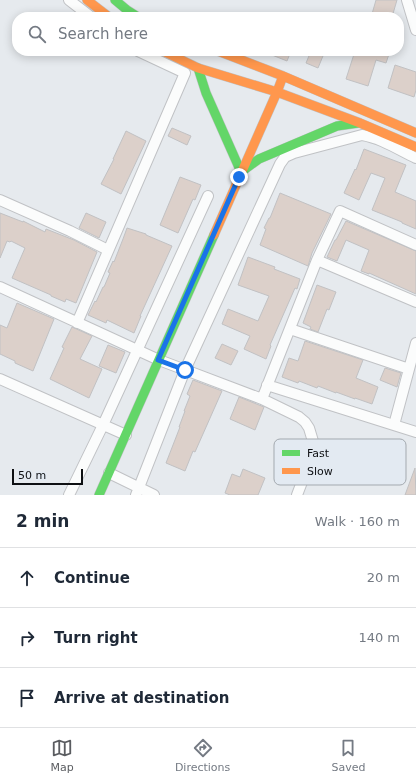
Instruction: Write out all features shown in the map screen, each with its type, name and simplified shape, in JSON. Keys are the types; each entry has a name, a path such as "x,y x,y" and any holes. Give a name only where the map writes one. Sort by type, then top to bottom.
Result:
{"main road":[{"path":"87,0 103,12"},
{"path":"115,0 130,12"},
{"path":"173,56 198,68 277,92 416,146"},
{"path":"231,56 283,76 416,133"},
{"path":"198,68 206,93 241,172"},
{"path":"100,495 283,76"},
{"path":"241,172 259,159 337,126 360,123"}],"street":[{"path":"69,0 85,12"},
{"path":"407,0 416,30"},
{"path":"77,323 185,73 149,56"},
{"path":"138,492 185,370 280,164 286,157 294,153 362,135 378,139 416,158"},
{"path":"69,495 138,350 208,196"},
{"path":"0,200 70,231 108,250"},
{"path":"262,399 318,260 340,211 416,245"},
{"path":"318,260 416,302"},
{"path":"0,287 158,360 262,399 299,417 305,422 312,439"},
{"path":"290,329 409,368"},
{"path":"394,425 416,343"},
{"path":"0,379 126,435"},
{"path":"268,385 416,432"},
{"path":"109,473 138,492 154,495"},
{"path":"297,495 301,485"}],"building":[{"path":"376,0 397,0 393,12 373,12"},
{"path":"274,56 289,56 287,61"},
{"path":"309,56 323,56 318,68 306,63"},
{"path":"353,56 388,56 386,63 376,60 368,86 346,79"},
{"path":"395,65 416,72 416,90 414,97 388,88"},
{"path":"172,128 191,136 187,145 168,136"},
{"path":"126,131 146,141 121,194 101,184"},
{"path":"364,149 406,165 395,192 416,201 416,229 372,210 385,178 371,173 359,200 344,193 355,169 356,170"},
{"path":"180,177 201,185 178,233 160,225"},
{"path":"280,193 331,214 312,253 308,266 260,245 266,229 264,228 270,218"},
{"path":"0,213 23,221 45,232 46,229 74,240 97,252 76,303 66,299 65,302 12,278 25,248 11,241 7,241 0,258"},
{"path":"86,213 106,222 99,238 79,228"},
{"path":"346,221 416,251 416,294 369,273 361,271 369,250 346,240 337,261 327,257"},
{"path":"127,228 146,234 172,246 140,316 134,333 107,320 106,323 88,315 104,287 110,273 108,272 113,261 114,262"},
{"path":"248,257 275,267 274,269 300,279 297,289 295,288 270,345 271,346 266,359 244,349 250,336 222,324 228,309 258,321 269,296 238,285"},
{"path":"317,285 336,292 329,310 327,309 318,332 310,329 311,327 303,323"},
{"path":"17,303 54,319 33,371 0,354 0,325 7,328"},
{"path":"72,327 92,336 80,359 102,369 89,398 50,379 64,348 62,347"},
{"path":"305,341 363,360 356,378 378,387 372,404 318,386 317,388 299,381 298,383 282,377 289,358 298,361"},
{"path":"222,344 238,351 231,365 215,358"},
{"path":"108,345 125,352 116,373 99,366"},
{"path":"385,368 401,373 397,387 380,380"},
{"path":"193,380 222,391 185,471 166,463 180,427 190,396 187,394"},
{"path":"239,397 264,407 255,430 230,419"},
{"path":"415,468 416,495 405,495"},
{"path":"243,469 265,478 258,495 230,495 225,493 232,474 240,477"}],"traffic: fast":[{"path":"115,0 130,12"},
{"path":"198,68 206,93 241,172 259,159 337,126 358,123"},
{"path":"99,495 214,235"}],"traffic: slow":[{"path":"87,0 103,12"},
{"path":"173,56 198,68 277,92 360,123 416,147"},
{"path":"231,56 283,76 416,133"},
{"path":"214,235 283,76"}],"route":[{"path":"185,370 158,360 239,177"}]}
